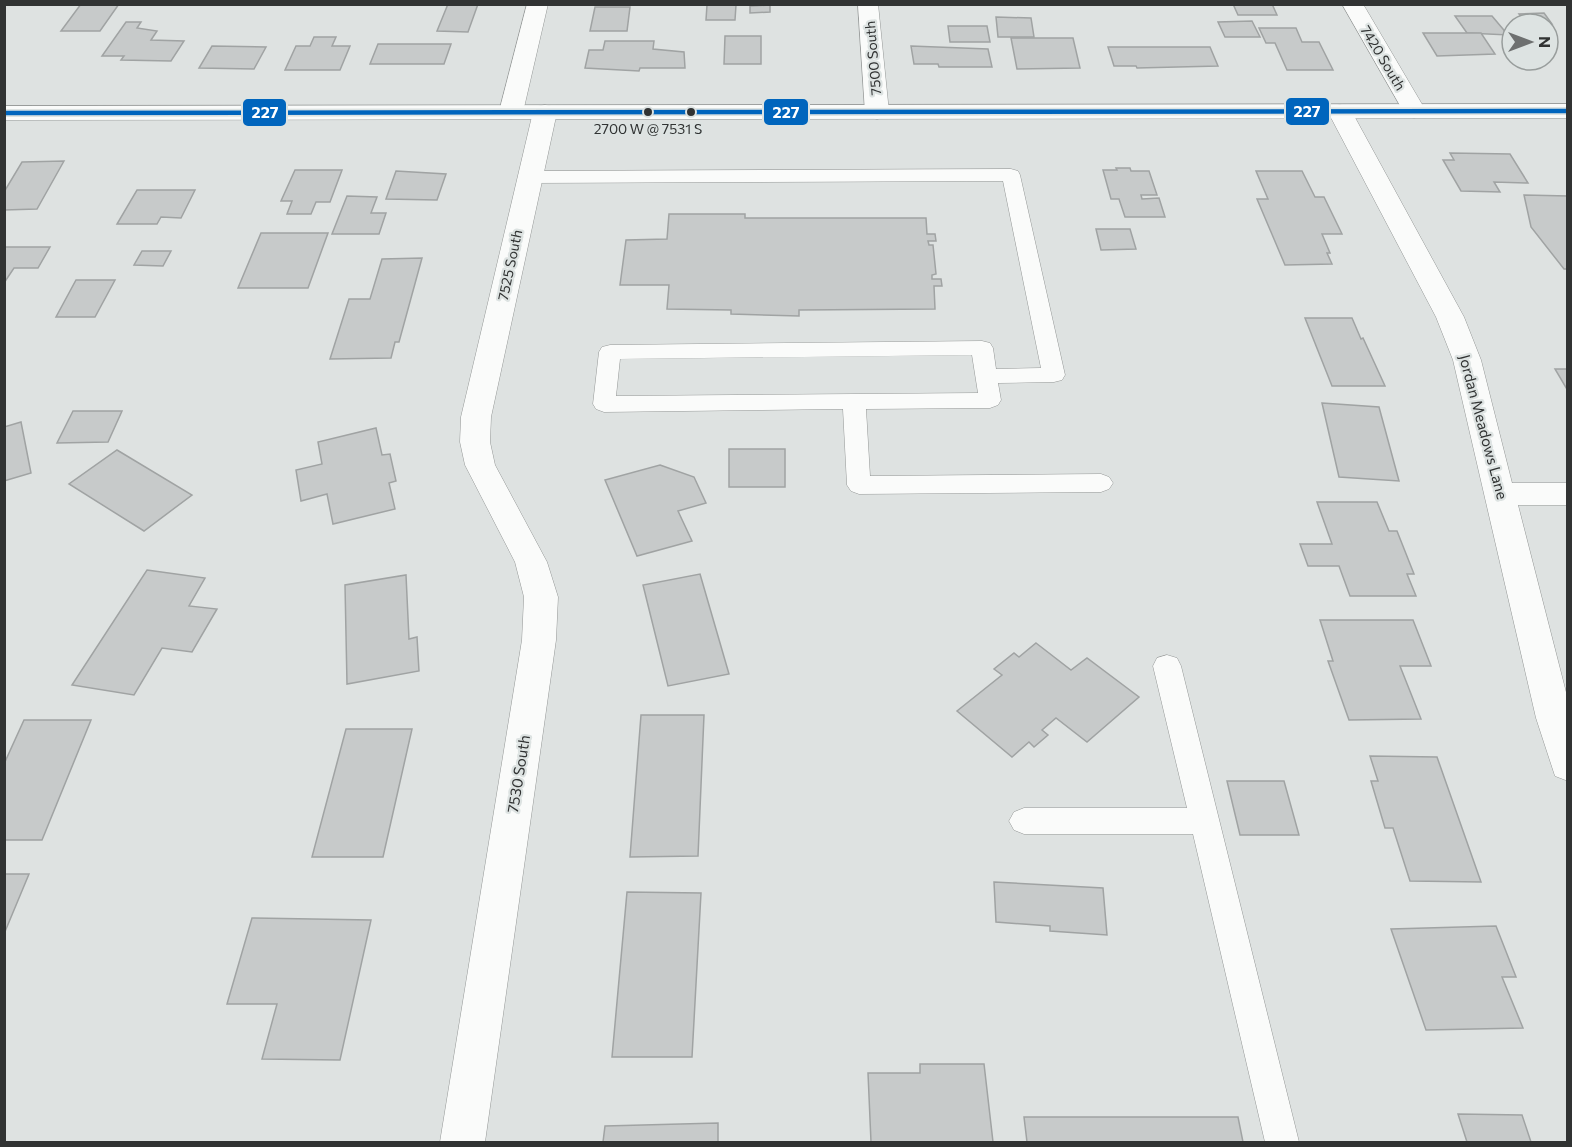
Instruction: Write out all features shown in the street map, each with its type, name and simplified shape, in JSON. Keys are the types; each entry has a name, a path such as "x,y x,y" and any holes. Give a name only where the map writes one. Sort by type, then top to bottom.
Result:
{"street":[{"path":"511,112 538,4"},
{"name":"7500 South","path":"868,4 877,112"},
{"name":"7420 South","path":"1352,4 1414,111"},
{"path":"4,112 1568,111"},
{"name":"7525 South","path":"477,417 544,112"},
{"name":"Jordan Meadows Lane","path":"1340,112 1450,317 1467,360 1568,765"},
{"name":"7530 South","path":"462,1143 539,640 541,597 531,562 480,465 475,442 477,417"},
{"path":"1501,494 1568,494"}],"lane":[{"path":"529,177 1011,175 1054,375 986,376"},
{"path":"982,348 986,376 990,399 604,404 610,352 982,348"},
{"path":"854,401 859,485 1101,483"},
{"path":"1167,666 1282,1143"},
{"path":"1024,821 1204,821"}],"building":[{"path":"81,4 119,4 100,31 61,31"},
{"path":"448,4 478,4 468,32 437,31"},
{"path":"1233,4 1272,4 1277,15 1238,15"},
{"path":"707,5 736,5 735,20 706,20"},
{"path":"770,5 770,12 750,13 750,6"},
{"path":"595,7 630,7 627,31 590,31"},
{"path":"1455,16 1492,16 1500,26 1500,35 1467,33"},
{"path":"996,17 1031,18 1034,37 998,37"},
{"path":"1252,21 1260,37 1225,37 1218,22"},
{"path":"126,22 141,22 137,28 157,31 151,40 184,41 171,61 121,60 124,56 102,56"},
{"path":"948,26 987,26 990,42 950,42"},
{"path":"1259,28 1296,28 1302,42 1319,42 1333,70 1287,70 1275,43 1266,43"},
{"path":"1423,33 1481,33 1495,54 1437,56"},
{"path":"725,36 761,36 761,64 724,64"},
{"path":"314,37 336,37 332,46 350,46 340,70 285,70 296,46 310,46"},
{"path":"1011,38 1073,38 1080,68 1017,69"},
{"path":"605,41 654,41 653,49 684,52 685,68 640,68 639,71 585,68 589,50 603,50"},
{"path":"378,44 451,44 444,64 370,64"},
{"path":"212,46 266,47 254,69 199,68"},
{"path":"911,46 988,49 992,67 939,67 938,64 914,64"},
{"path":"1108,47 1210,47 1218,66 1137,68 1136,66 1114,66"},
{"path":"1450,153 1510,154 1528,183 1494,182 1500,192 1461,191 1443,160 1454,160"},
{"path":"64,161 37,209 4,210 4,192 22,162"},
{"path":"1116,168 1149,171 1157,195 1141,195 1142,199 1159,198 1165,217 1125,217 1119,199 1111,199 1103,170 1117,170"},
{"path":"295,170 342,170 330,202 316,202 311,214 287,214 292,201 281,201"},
{"path":"396,171 446,174 437,200 386,199"},
{"path":"1256,171 1302,171 1315,197 1324,197 1342,234 1322,234 1332,264 1285,265 1257,199 1268,199"},
{"path":"137,190 195,190 181,218 161,217 157,224 117,224"},
{"path":"1524,195 1568,196 1568,269 1564,269 1531,227"},
{"path":"347,196 377,197 371,213 386,213 379,234 332,234"},
{"path":"669,214 745,214 745,218 926,218 927,234 935,234 936,241 928,241 929,245 933,245 936,274 932,275 932,279 941,279 942,286 934,286 935,309 799,310 799,316 731,314 731,310 667,309 669,285 620,285 626,240 667,239"},
{"path":"1096,229 1130,229 1136,249 1101,250"},
{"path":"261,233 328,233 308,288 238,288"},
{"path":"4,247 50,247 38,268 14,268 4,283"},
{"path":"142,251 171,251 163,266 134,265"},
{"path":"422,258 399,342 395,342 391,358 330,359 349,299 370,299 382,259"},
{"path":"76,280 115,280 95,317 56,317"},
{"path":"1305,318 1352,318 1385,386 1332,386"},
{"path":"1555,369 1568,369 1568,391"},
{"path":"1322,403 1379,407 1399,481 1339,477"},
{"path":"73,411 122,411 108,442 57,443"},
{"path":"21,422 31,473 4,481 4,427"},
{"path":"376,428 382,455 390,454 396,481 389,483 395,509 333,524 327,494 301,501 296,470 322,464 318,442"},
{"path":"729,449 785,449 785,487 729,487"},
{"path":"117,450 192,495 144,531 69,484"},
{"path":"660,465 694,477 706,503 678,511 692,541 637,556 605,480"},
{"path":"1317,502 1377,502 1389,531 1397,531 1414,574 1407,574 1416,596 1350,596 1339,566 1308,566 1300,544 1332,544"},
{"path":"147,570 205,578 189,606 217,609 192,652 162,648 134,695 72,685"},
{"path":"700,574 729,674 668,686 643,585"},
{"path":"406,575 409,639 417,637 419,671 347,684 345,585"},
{"path":"1320,620 1413,620 1431,666 1400,666 1421,719 1349,720 1328,661 1333,661"},
{"path":"1036,643 1071,670 1087,658 1139,697 1087,742 1056,718 1042,730 1048,735 1034,747 1029,742 1012,757 957,711 1002,675 994,669 1014,653 1019,657"},
{"path":"641,715 704,715 698,856 630,857"},
{"path":"24,720 91,720 42,840 4,840 4,764"},
{"path":"346,729 412,729 383,857 312,857"},
{"path":"1370,756 1437,757 1481,882 1410,881 1393,828 1385,828 1371,781 1378,781"},
{"path":"1227,781 1284,781 1299,835 1240,835"},
{"path":"4,874 29,874 4,934"},
{"path":"994,882 1103,888 1107,935 1050,931 1050,926 996,922"},
{"path":"627,892 701,893 692,1057 612,1057"},
{"path":"252,918 371,920 340,1060 262,1059 277,1004 227,1004"},
{"path":"1496,926 1516,977 1502,977 1523,1028 1426,1030 1391,929"},
{"path":"920,1064 984,1064 993,1142 871,1142 868,1073 920,1073"},
{"path":"1458,1114 1522,1115 1531,1142 1467,1142"},
{"path":"1024,1117 1238,1117 1243,1142 1027,1142"},
{"path":"718,1123 718,1142 603,1142 605,1126"}],"transit line":[{"name":"227","path":"4,113 1568,111"}],"place":[{"name":"2700 W @ 7531 S","path":"648,112"}]}
